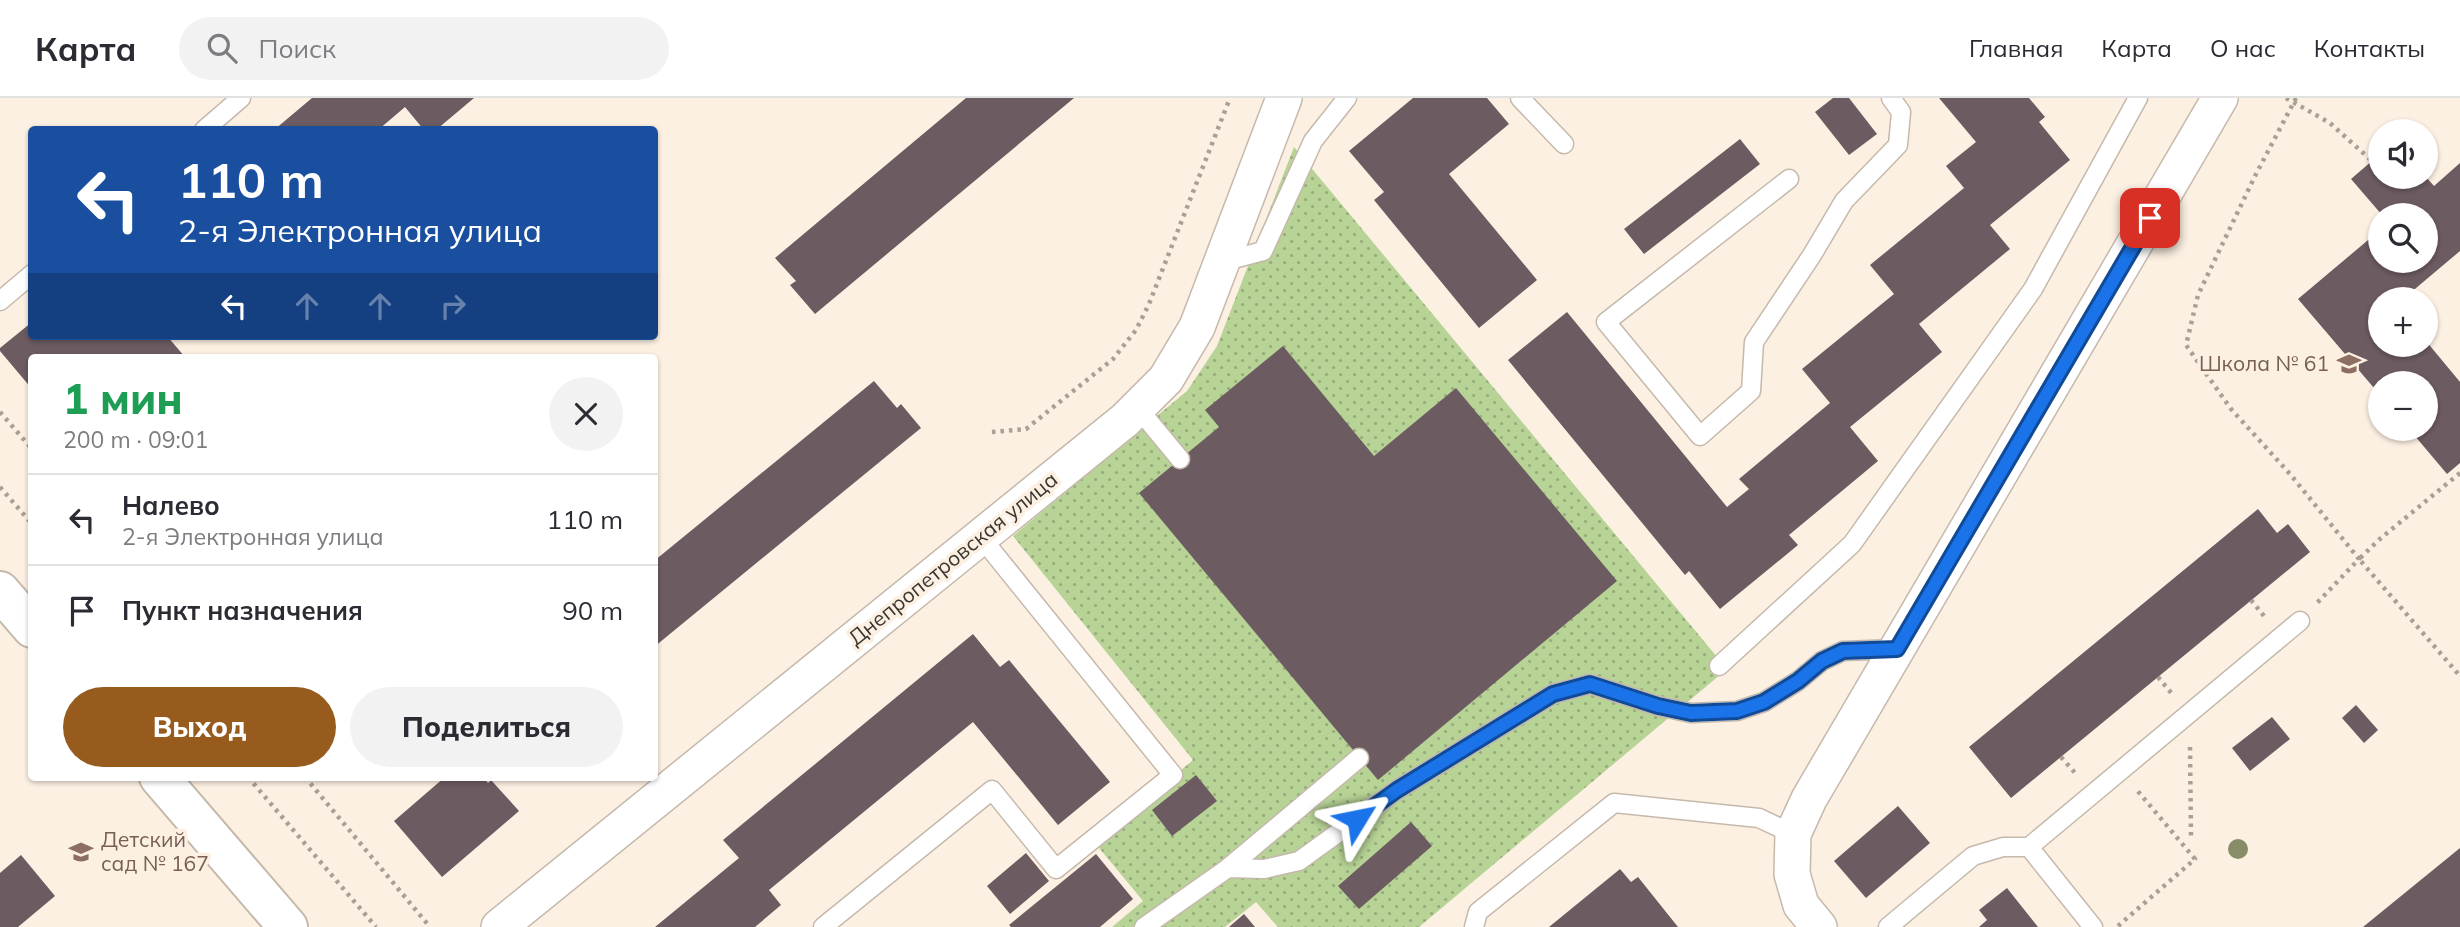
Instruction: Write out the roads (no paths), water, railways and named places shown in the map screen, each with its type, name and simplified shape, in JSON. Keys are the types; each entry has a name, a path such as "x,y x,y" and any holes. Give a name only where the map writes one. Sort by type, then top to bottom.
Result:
{"street":[{"name":"Днепропетровская улица","path":"499,927 1125,420 1166,379 1197,327 1284,98"},
{"path":"1819,927 1801,905 1791,874 1793,834 1810,799 1897,649 2220,98"},
{"path":"1,596 28,624"},
{"path":"162,781 288,927"}],"lane":[{"path":"209,126 241,98"},
{"path":"1222,262 1263,251 1313,141 1347,98"},
{"path":"1520,98 1564,144"},
{"path":"1789,179 1606,322 1700,436 1751,391 1754,342 1844,201 1898,145 1901,111 1891,98"},
{"path":"1719,666 1852,544 2033,289 2138,98"},
{"path":"0,301 28,277"},
{"path":"1138,407 1180,459"},
{"path":"823,927 992,790 1056,869 1173,775 980,536"},
{"path":"1888,927 1973,856 2003,847 2028,847 2300,621"},
{"path":"1228,868 1264,869 1299,861 1397,790 1553,694 1590,684 1648,703 1691,713 1737,711 1764,702 1798,681 1822,661 1843,651 1897,649"},
{"path":"1144,927 1228,868 1359,758"},
{"path":"1474,927 1478,912 1614,803 1759,818 1793,834"},
{"path":"2028,847 2093,927"}],"place":[{"name":"Школа № 61","path":"2349,364"},
{"name":"Детский сад № 167","path":"81,852"}]}
